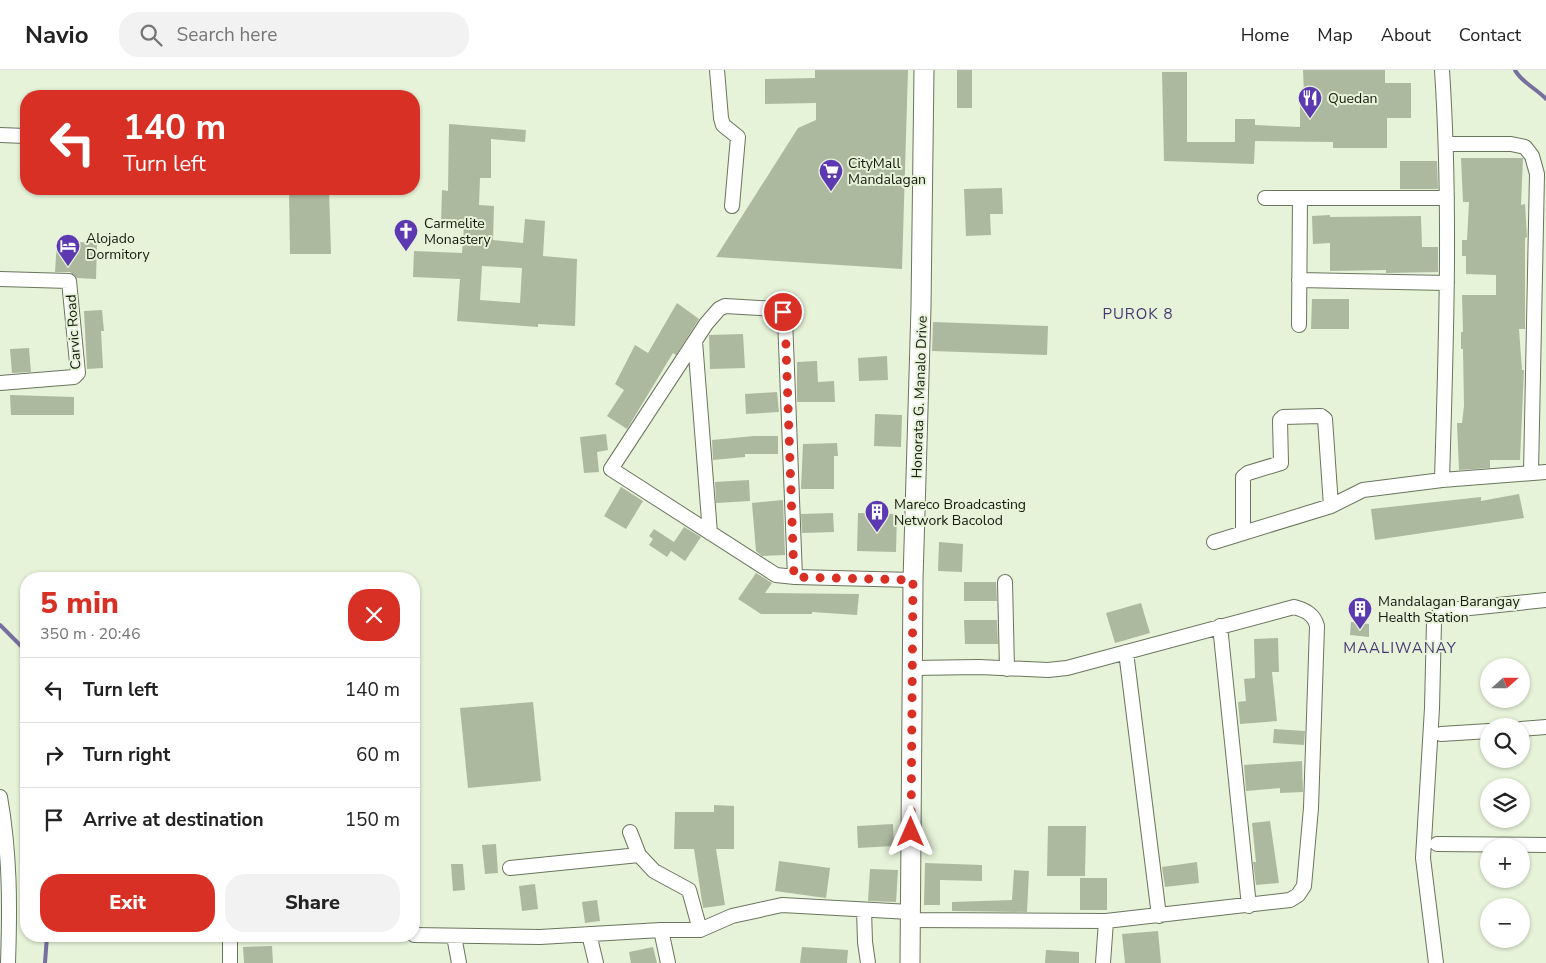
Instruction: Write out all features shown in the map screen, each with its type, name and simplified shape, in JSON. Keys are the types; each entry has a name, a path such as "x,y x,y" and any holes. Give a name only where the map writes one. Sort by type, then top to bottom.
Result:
{"street":[{"path":"718,70 723,125 738,137 732,206"},
{"name":"Honorata G. Manalo Drive","path":"910,963 913,580 921,307 924,70"},
{"path":"1442,70 1447,144 1448,198 1442,480"},
{"path":"0,135 20,136"},
{"path":"1447,144 1511,144 1525,147 1532,156 1537,174 1532,473"},
{"path":"1265,198 1448,198"},
{"path":"1299,325 1300,198"},
{"name":"Carvic Road","path":"0,279 69,281 78,373 74,378 0,383"},
{"path":"1299,280 1447,283"},
{"path":"794,577 784,315 779,309 725,306 712,316 611,469 776,575 794,577 913,580"},
{"path":"695,341 710,533"},
{"path":"1243,533 1244,477 1248,473 1282,463 1280,420 1283,417 1322,416 1325,419 1331,506"},
{"path":"1214,542 1331,506 1363,490 1442,480 1546,472"},
{"path":"1005,582 1007,669"},
{"path":"1436,963 1423,858 1432,708 1434,622 1441,611 1546,600"},
{"path":"420,936 531,937 661,930 700,930 732,916 782,905 864,910 910,916 1106,921 1290,900 1298,895 1304,886 1311,808 1318,626 1313,617 1307,612 1294,607 1057,670 979,667 912,668"},
{"path":"1220,626 1249,906"},
{"path":"1126,652 1159,916"},
{"path":"1530,728 1546,727"},
{"path":"1441,734 1480,732"},
{"path":"0,797 5,866 4,937 8,963"},
{"path":"630,832 639,854 654,872 687,887 700,930"},
{"path":"1437,844 1546,845"},
{"path":"510,868 639,854"},
{"path":"864,910 864,942 868,963"},
{"path":"1103,963 1106,921"},
{"path":"661,930 668,963"},
{"path":"589,934 596,963"},
{"path":"454,936 459,963"},
{"path":"230,942 230,963"}],"building":[{"name":"CityMall Mandalagan","path":"815,70 908,70 902,269 716,257 798,128 816,120 816,103 765,104 765,79 815,78"},
{"path":"957,70 972,70 972,108 957,108"},
{"path":"1303,70 1385,70 1385,83 1411,83 1411,118 1387,118 1387,148 1333,148 1333,142 1255,141 1254,164 1164,161 1162,72 1187,72 1187,142 1235,142 1235,119 1255,119 1255,125 1300,127 1300,94 1304,94"},
{"path":"449,124 526,130 525,142 491,139 491,178 480,178 479,205 494,206 493,240 523,243 525,219 545,221 543,256 577,259 575,326 538,324 538,327 457,321 460,279 413,277 414,251 462,253 464,226 441,225 442,190 448,191","holes":["482,266 522,268 520,303 480,300"]},
{"path":"1461,158 1523,158 1521,205 1525,204 1527,237 1525,238 1525,329 1519,329 1522,370 1524,370 1520,460 1490,460 1490,468 1459,470 1457,423 1462,423 1464,406 1463,349 1461,349 1461,332 1463,332 1462,295 1496,295 1496,275 1466,274 1466,256 1462,256 1462,240 1467,240 1469,202 1463,202"},
{"path":"1400,161 1437,161 1438,189 1400,189"},
{"path":"1002,188 1003,214 990,214 991,235 966,236 964,189"},
{"path":"289,195 329,195 331,254 290,254"},
{"path":"1330,215 1330,217 1421,216 1422,247 1438,247 1438,272 1386,273 1386,270 1330,271 1330,243 1313,244 1312,216"},
{"path":"57,241 97,243 96,279 77,278 70,272 55,272"},
{"path":"1312,299 1349,299 1349,329 1311,329"},
{"path":"677,303 699,319 676,355 673,353 627,429 607,416 624,390 615,384 635,345 648,353"},
{"path":"102,310 104,331 101,331 103,368 87,369 84,311"},
{"path":"933,322 1048,326 1047,355 932,351"},
{"path":"743,334 745,368 710,369 709,335"},
{"path":"29,348 31,372 12,373 10,349"},
{"path":"887,356 888,380 859,381 858,358"},
{"path":"817,361 818,382 834,381 835,402 797,402 797,362"},
{"path":"777,392 779,412 746,414 745,394"},
{"path":"10,395 74,397 74,415 11,415"},
{"path":"875,414 902,415 901,447 874,446"},
{"path":"606,434 608,450 597,452 599,472 584,473 580,437"},
{"path":"778,436 778,454 745,454 745,457 713,460 712,440"},
{"path":"837,443 838,456 834,456 834,489 801,489 803,444"},
{"path":"749,480 750,501 716,503 715,482"},
{"path":"621,487 643,501 626,529 604,516"},
{"path":"1519,494 1524,518 1375,540 1371,509 1481,497 1481,501"},
{"path":"783,500 785,555 762,556 756,551 752,503"},
{"path":"833,513 834,532 802,533 801,514"},
{"name":"Mareco Broadcasting Network Bacolod","path":"858,513 897,514 896,552 857,551"},
{"path":"684,527 701,537 685,561 671,551 667,557 649,545 653,539 649,536 654,529 674,542"},
{"path":"939,542 963,544 962,572 938,571"},
{"path":"756,573 772,583 765,593 859,594 857,615 812,612 812,614 761,614 738,599"},
{"path":"964,582 996,582 997,601 964,601"},
{"path":"1141,603 1150,633 1115,643 1106,613"},
{"path":"964,620 997,620 998,644 965,644"},
{"name":"Mandalagan Barangay Health Station","path":"1351,622 1369,624 1369,637 1350,635"},
{"path":"1278,638 1279,672 1272,672 1277,721 1240,724 1238,702 1246,701 1244,679 1255,678 1254,639"},
{"path":"533,702 541,781 468,788 460,708"},
{"path":"1274,729 1305,731 1304,745 1273,743"},
{"path":"1302,761 1303,792 1280,793 1280,788 1246,791 1244,765"},
{"path":"714,805 734,806 734,849 716,849 725,905 703,908 694,849 674,849 675,812 714,812"},
{"path":"1270,821 1279,883 1256,885 1253,862 1256,862 1252,823"},
{"path":"893,824 894,846 858,848 857,826"},
{"path":"1048,826 1086,826 1085,876 1047,876"},
{"path":"496,844 498,873 485,874 482,845"},
{"path":"779,861 830,868 826,898 775,891"},
{"path":"1197,862 1199,883 1165,887 1162,867"},
{"path":"925,863 982,865 982,881 940,880 940,905 924,905"},
{"path":"451,864 463,864 465,890 453,891"},
{"path":"870,869 898,870 896,902 868,901"},
{"path":"1014,870 1029,871 1027,912 952,911 952,902 1012,900"},
{"path":"1080,878 1107,878 1107,910 1080,910"},
{"path":"535,884 538,909 522,911 519,886"},
{"path":"597,900 600,921 585,923 582,902"},
{"path":"1158,931 1161,963 1125,963 1122,934"},
{"path":"272,946 273,963 244,963 243,947"},
{"path":"653,947 657,963 631,963 629,952"},
{"path":"802,947 848,950 847,963 800,963"},
{"path":"1046,950 1079,952 1079,963 1045,963"}],"waterway":[{"path":"1515,70 1521,78 1546,99"},
{"path":"0,625 20,645"},
{"path":"45,963 47,942"}],"place":[{"name":"Quedan","path":"1310,119"},
{"name":"CityMall Mandalagan","path":"831,192"},
{"name":"Carmelite Monastery","path":"406,252"},
{"name":"Alojado Dormitory","path":"68,267"},
{"name":"Mareco Broadcasting Network Bacolod","path":"877,533"},
{"name":"Mandalagan Barangay Health Station","path":"1360,630"}],"district":[{"name":"PUROK 8","path":"1138,314"},
{"name":"MAALIWANAY","path":"1400,648"}],"route":[{"path":"783,312 785,318 794,577 913,580 911,832"}]}
